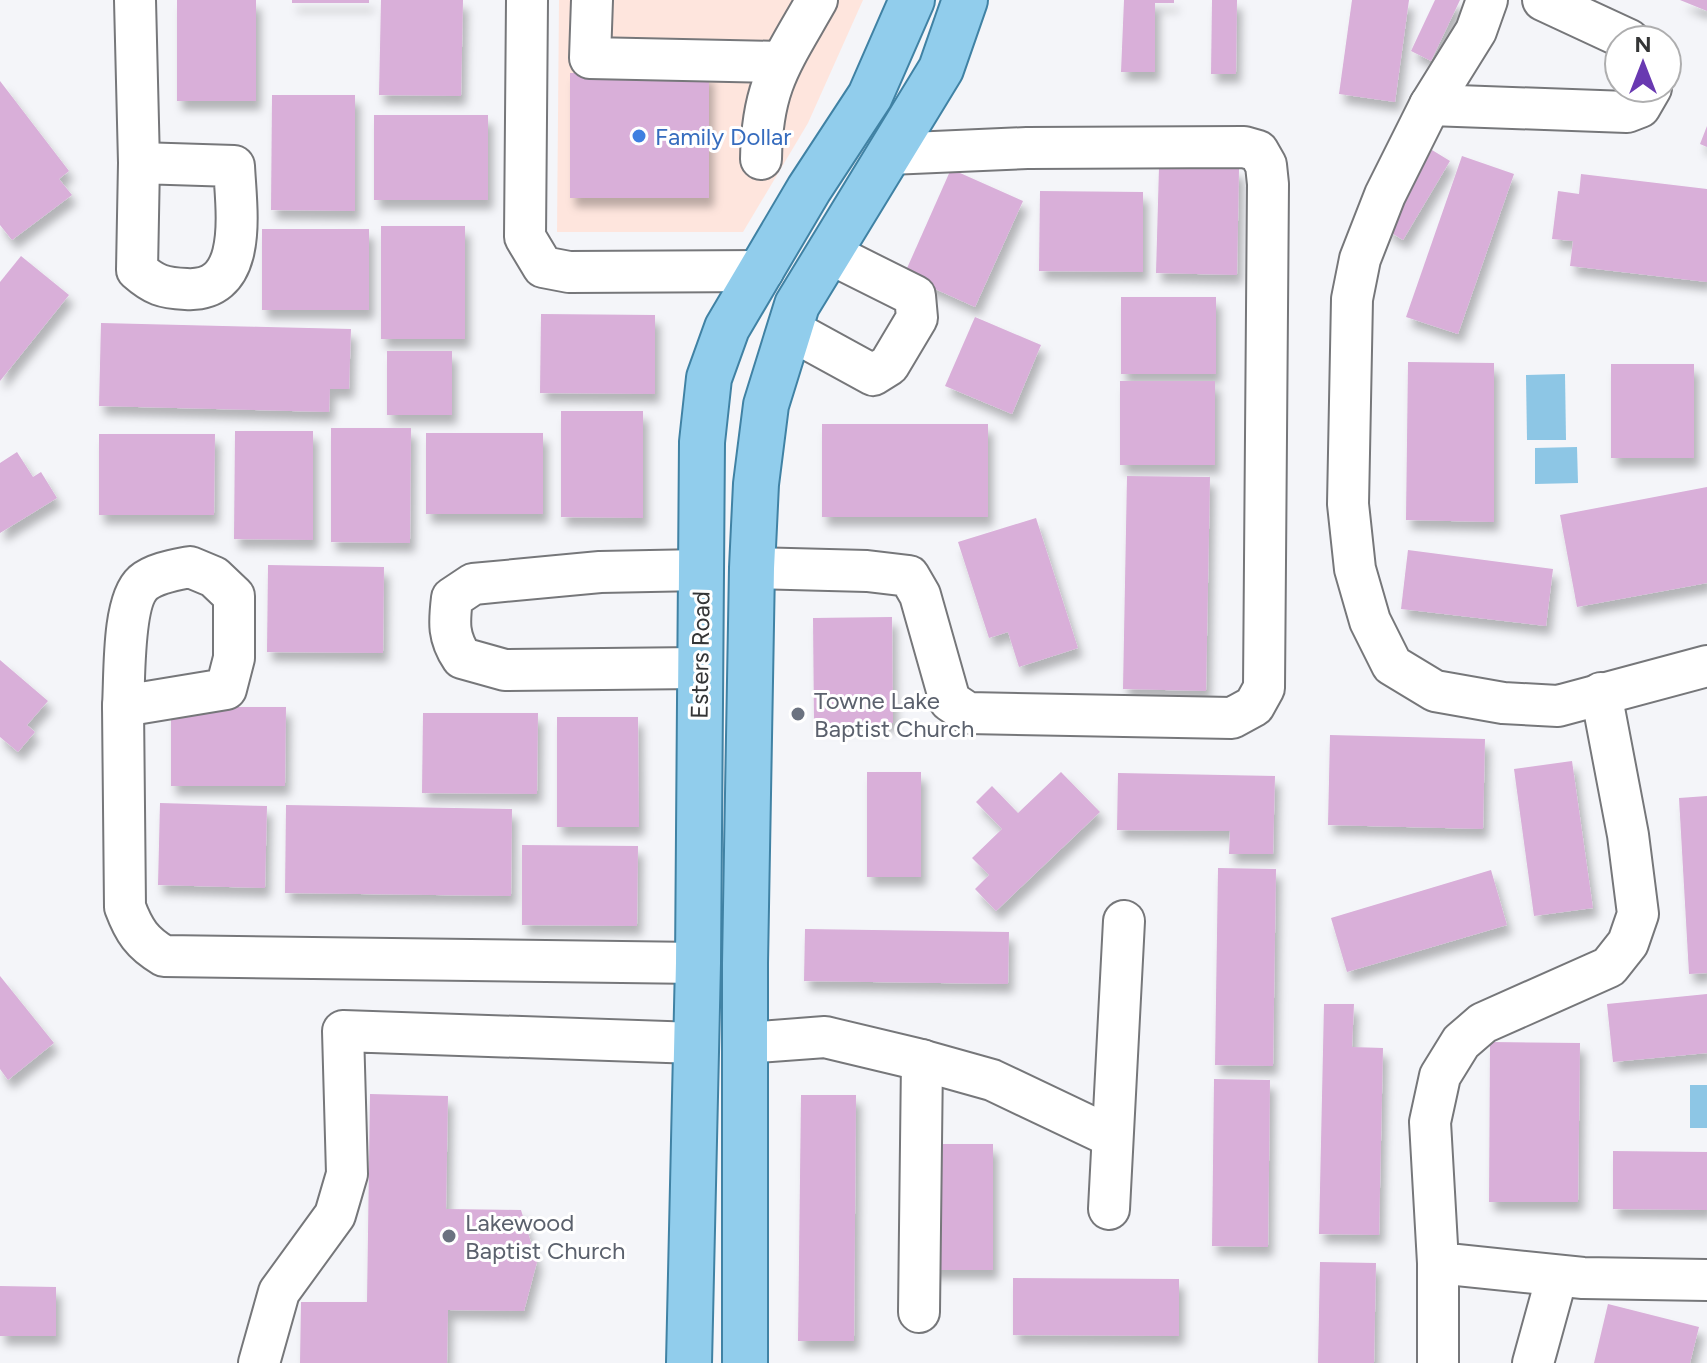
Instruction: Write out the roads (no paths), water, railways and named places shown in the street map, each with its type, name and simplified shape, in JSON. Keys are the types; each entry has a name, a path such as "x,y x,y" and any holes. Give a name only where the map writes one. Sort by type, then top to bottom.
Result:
{"main road":[{"name":"Esters Road","path":"689,1363 698,963 702,442 709,378 727,328 809,189 870,96 911,0"},
{"path":"745,1363 745,1043 752,568 760,442 766,405 797,305 941,69 965,0"},
{"path":"701,570 752,568"},
{"path":"696,1043 745,1043"}],"lane":[{"path":"135,0 139,163"},
{"path":"527,0 525,237 543,267 569,272 763,271"},
{"path":"592,0 590,58 781,62"},
{"path":"761,159 762,117 772,78 817,0"},
{"path":"1487,0 1476,31 1430,105 1385,195 1360,259 1352,299 1348,504 1355,569 1370,621 1392,665 1435,691 1503,703 1558,706 1707,666"},
{"path":"1543,0 1603,28"},
{"path":"1430,105 1627,112 1642,104"},
{"path":"752,568 867,571 909,576 920,595 950,701 968,713 1232,718 1254,706 1264,688 1268,184 1266,165 1258,151 1244,147 1027,148 889,154"},
{"path":"789,329 873,375 889,365 917,318 915,296 829,253"},
{"path":"698,668 505,670 462,658 450,639 450,618 452,598 473,584 600,572 701,570"},
{"path":"1438,1363 1438,1263 1430,1122 1440,1076 1461,1042 1483,1023 1609,967 1628,943 1638,914 1628,835 1601,693"},
{"path":"123,706 125,907 133,928 145,945 164,956 698,963"},
{"path":"1109,1209 1124,921"},
{"path":"259,1363 279,1292 335,1215 347,1174 343,1031 696,1043"},
{"path":"745,1043 825,1037 922,1060 992,1080 1112,1137"},
{"path":"919,1312 922,1060"},
{"path":"1438,1263 1557,1276 1707,1280"},
{"path":"1533,1363 1557,1276"}],"water":[{"path":"1565,374 1566,440 1527,440 1526,375"},
{"path":"1577,447 1578,483 1535,484 1535,448"},
{"path":"1690,1085 1707,1085 1707,1128 1690,1128"}],"place":[{"name":"Family Dollar","path":"639,136"},
{"name":"Towne Lake Baptist Church","path":"798,714"},
{"name":"Lakewood Baptist Church","path":"449,1236"}]}
